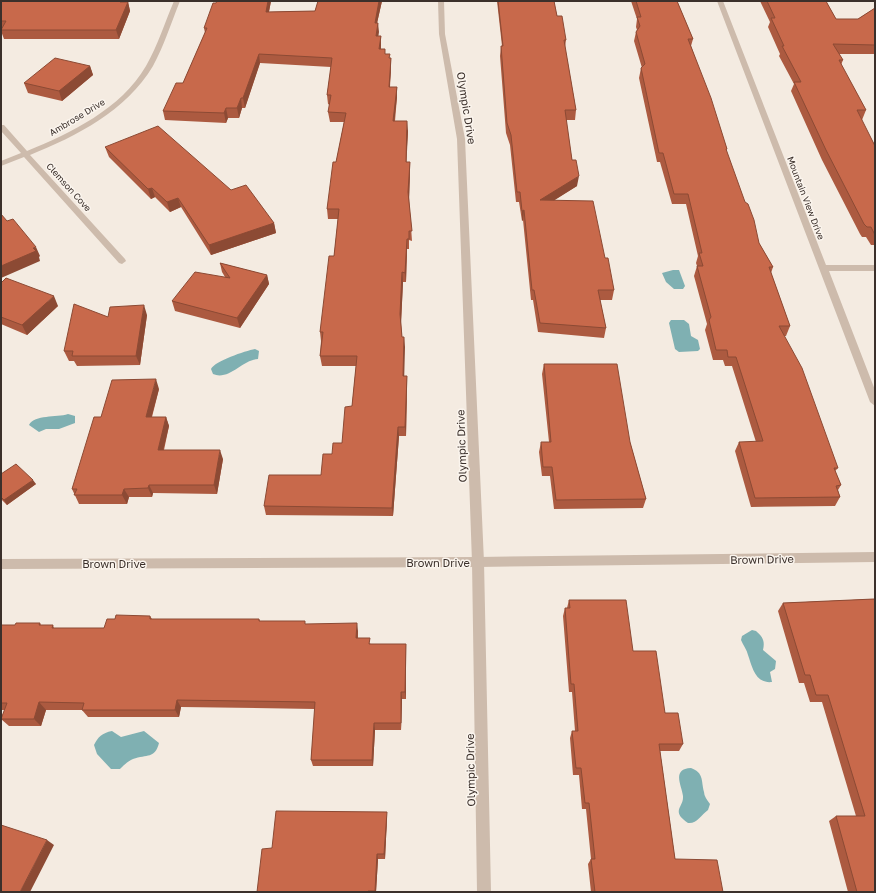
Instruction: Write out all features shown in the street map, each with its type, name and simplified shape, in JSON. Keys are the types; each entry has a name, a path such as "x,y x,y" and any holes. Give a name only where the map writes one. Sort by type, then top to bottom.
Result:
{"street":[{"name":"Ambrose Drive","path":"1,164 56,141 101,115 137,84 153,59 177,1"},
{"name":"Olympic Drive","path":"441,1 442,34 461,138 478,562 484,892"},
{"name":"Mountain View Drive","path":"720,1 875,402"},
{"name":"Clemson Cove","path":"1,127 122,261"},
{"path":"822,268 875,268"},
{"name":"Brown Drive","path":"1,564 478,562 875,557"}],"water":[{"path":"679,270 685,286 683,289 674,289 666,282 662,273"},
{"path":"671,320 684,320 689,324 691,336 698,340 700,349 698,351 679,352 675,349 669,323"},
{"path":"255,349 259,351 258,359 247,362 225,375 213,374 211,369 218,363 238,354"},
{"path":"68,414 75,416 75,423 59,429 46,429 39,432 29,425 36,419"},
{"path":"752,630 756,631 762,637 764,642 763,650 776,661 775,669 770,672 772,682 762,680 755,673 747,651 741,640 742,636"},
{"path":"112,731 121,737 144,731 159,743 153,754 131,760 120,769 111,769 97,754 94,745 101,736"},
{"path":"691,768 700,775 705,795 710,804 708,810 699,819 688,823 683,819 679,812 683,796 679,775 681,771"}],"building":[{"path":"1,1 128,2 116,30 1,30 6,21 1,21"},
{"path":"217,1 268,1 266,12 315,11 318,1 379,1 375,23 378,23 376,36 381,36 379,49 385,49 385,54 390,54 389,87 397,87 393,121 407,121 406,162 410,162 408,192 412,231 409,231 409,239 407,239 405,273 402,272 400,314 402,337 404,337 403,376 407,376 405,427 398,427 392,508 264,506 269,475 321,475 323,454 332,454 333,443 342,443 345,407 352,406 357,356 320,356 323,332 320,332 329,256 334,256 339,209 327,209 333,162 336,162 346,113 328,112 331,95 327,95 332,58 259,54 243,98 241,98 237,108 226,108 224,113 163,111 176,83 183,83 207,28 204,28 213,3 216,3"},
{"path":"498,1 554,1 557,16 562,16 566,40 564,40 576,110 565,110 572,160 576,160 579,176 540,200 593,201 605,258 608,258 614,290 598,290 606,328 540,323 534,290 532,290 524,210 522,211 520,192 517,192 511,135 507,123 501,46 503,46"},
{"path":"636,1 677,1 693,39 688,39 711,98 726,149 745,202 748,204 754,220 759,243 773,267 769,267 790,326 779,326 802,368 838,468 834,468 841,485 836,486 840,497 755,498 739,442 763,441 736,357 728,357 727,350 716,350 709,320 711,317 697,266 703,266 699,253 702,253 688,194 674,194 663,153 659,153 641,68 645,64 636,32 640,26 637,17 641,17"},
{"path":"767,1 826,1 836,19 858,19 875,8 875,45 833,44 843,60 839,60 866,110 857,110 875,146 875,235 871,227 867,227 864,224 826,150 794,82 801,82 782,46 784,46 771,18 775,18"},
{"path":"55,58 90,66 59,91 24,83"},
{"path":"158,126 231,190 246,185 274,223 209,245 178,198 167,202 152,188 148,189 105,147"},
{"path":"1,214 7,221 13,219 36,247 33,248 36,251 1,266"},
{"path":"220,263 267,275 237,318 172,301 195,272 230,278"},
{"path":"6,278 54,296 22,325 1,317 1,283"},
{"path":"74,304 108,317 110,307 144,305 136,356 72,356 73,351 64,351"},
{"path":"544,364 617,364 630,442 646,499 556,500 552,467 543,467 541,442 551,442"},
{"path":"156,379 146,417 166,417 158,450 220,450 214,485 149,485 148,488 124,489 122,495 74,495 77,489 72,489 94,417 101,417 112,380"},
{"path":"16,464 33,480 4,500 1,497 1,474"},
{"path":"874,599 875,892 857,892 836,816 865,816 828,695 816,695 810,675 805,675 783,603"},
{"path":"569,600 626,600 633,651 656,651 665,713 678,713 683,744 659,744 675,859 717,860 723,892 595,892 591,859 595,859 589,803 585,803 581,768 576,768 572,731 578,731 574,684 571,684 565,608 570,608"},
{"path":"116,615 150,616 150,619 259,619 259,621 305,621 305,624 357,623 356,638 370,638 369,644 406,644 405,692 401,692 401,723 374,723 372,760 311,760 315,702 177,700 175,710 82,710 84,703 39,702 34,719 1,719 7,703 1,703 1,625 15,625 16,623 40,623 39,625 53,625 52,628 104,628 107,619 115,619"},
{"path":"276,811 387,812 384,854 377,854 375,891 257,892 262,849 272,848"},
{"path":"1,825 47,840 20,892 1,892"}]}
